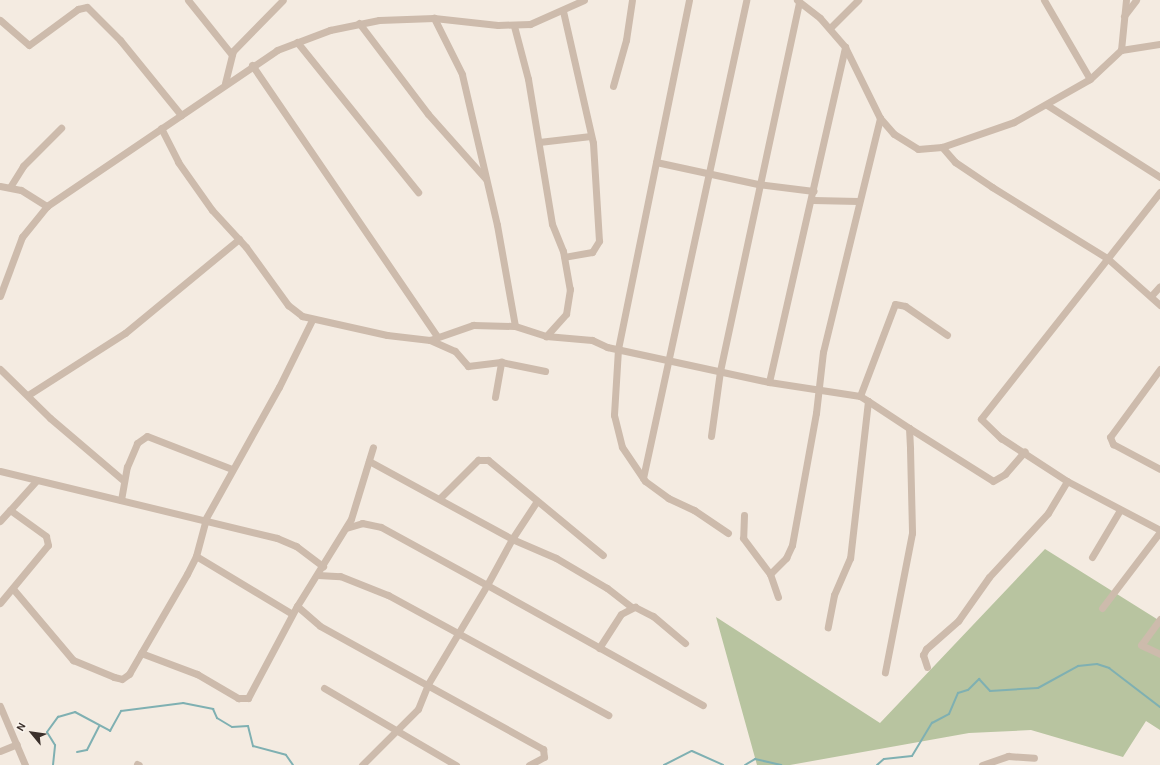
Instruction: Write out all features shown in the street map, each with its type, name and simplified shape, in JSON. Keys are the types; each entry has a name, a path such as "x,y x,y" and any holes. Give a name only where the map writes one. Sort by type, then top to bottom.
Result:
{"street":[{"path":"188,0 232,55"},
{"path":"613,86 626,40 632,0"},
{"path":"689,0 618,349 614,391 617,431 630,463 643,478 668,498 694,510 728,533"},
{"path":"643,478 666,358 746,0"},
{"path":"830,28 858,0"},
{"path":"1044,0 1090,79"},
{"path":"1121,50 1126,0"},
{"path":"1124,16 1136,0"},
{"path":"225,83 232,55 280,1"},
{"path":"0,296 22,237 47,206 252,65 297,42 359,23 434,18 514,26 541,22 582,1"},
{"path":"711,436 720,371 758,184 798,1 830,28 845,47 880,118 907,144 918,149 942,147 989,133 1047,105 1090,79 1121,50 1160,44"},
{"path":"0,20 29,45 78,9 87,7 120,40 181,115"},
{"path":"563,11 591,136 598,178 598,246 592,252 564,257"},
{"path":"434,18 462,74 487,181 515,326"},
{"path":"359,23 428,114 487,181"},
{"path":"514,26 539,142 552,224 564,257 569,301 560,323 546,336"},
{"path":"297,42 418,192"},
{"path":"769,382 813,200 845,47"},
{"path":"252,65 392,266 437,336"},
{"path":"1047,105 1160,177"},
{"path":"770,574 786,558 792,545 816,413 816,390 858,201 880,118"},
{"path":"10,187 24,166 61,128"},
{"path":"161,128 190,180 239,239 288,304 312,320 430,340 455,351 468,366 501,362 545,371"},
{"path":"539,142 591,136"},
{"path":"942,147 955,162 986,183 1107,258 1160,305"},
{"path":"656,162 758,184 814,191"},
{"path":"0,186 10,187 47,206"},
{"path":"1102,608 1160,531 1066,480 1026,451 986,426 981,419 983,413 1160,192"},
{"path":"813,200 858,201"},
{"path":"28,395 125,333 239,239"},
{"path":"1151,296 1160,286"},
{"path":"860,396 895,304 905,306 947,335"},
{"path":"14,590 73,660 122,679 141,653 196,556 206,518 232,469 279,388 312,320"},
{"path":"430,340 437,336 473,325 515,326 546,336 592,340 618,349 666,358 769,382 860,396 993,481 1005,474 1026,451"},
{"path":"495,396 501,362"},
{"path":"0,368 124,481"},
{"path":"1160,369 1110,437 1113,444 1160,469"},
{"path":"828,627 834,595 850,558 868,402"},
{"path":"885,672 912,533 909,428"},
{"path":"121,500 124,481 137,443 147,436 232,469"},
{"path":"141,653 197,674 243,700 248,698 292,614 318,575 355,511 373,447"},
{"path":"440,498 483,458 603,555"},
{"path":"369,461 440,498 512,539 556,558 607,588 631,607 653,616 685,643"},
{"path":"0,471 121,500 206,518 286,541 323,566"},
{"path":"0,520 37,480"},
{"path":"927,668 924,652 958,621 989,577 1048,513 1066,480"},
{"path":"362,765 400,730 422,703 428,684 460,636 512,539 537,501"},
{"path":"0,603 14,590 49,540 10,510"},
{"path":"1092,557 1120,510"},
{"path":"744,515 743,538 770,574 778,597"},
{"path":"346,528 362,523 381,527 487,584 703,705"},
{"path":"196,556 292,614"},
{"path":"318,575 340,576 388,594 460,636 608,715"},
{"path":"297,606 320,626 428,684 543,749 544,758 529,765"},
{"path":"599,648 621,614 631,607"},
{"path":"1160,620 1140,645 1160,654"},
{"path":"324,688 400,730 456,765"},
{"path":"0,706 25,765"},
{"path":"0,751 17,744"},
{"path":"982,765 1008,756 1034,758"}],"green space":[{"path":"1045,549 1160,621 1160,730 1146,721 1123,757 1031,730 969,733 790,765 757,765 716,617 880,723"}],"waterway":[{"path":"877,765 884,759 912,756 932,723 949,714 958,693 968,690 979,679 990,691 1038,688 1078,666 1097,664 1109,668 1160,707"},
{"path":"53,765 55,745 47,732 58,717 75,712 110,731 121,711 183,703 213,709 217,718 232,727 248,726 253,746 286,755 293,765"},
{"path":"77,752 87,750 99,726"},
{"path":"664,765 692,751 723,765"},
{"path":"745,765 755,759 781,765"}]}
